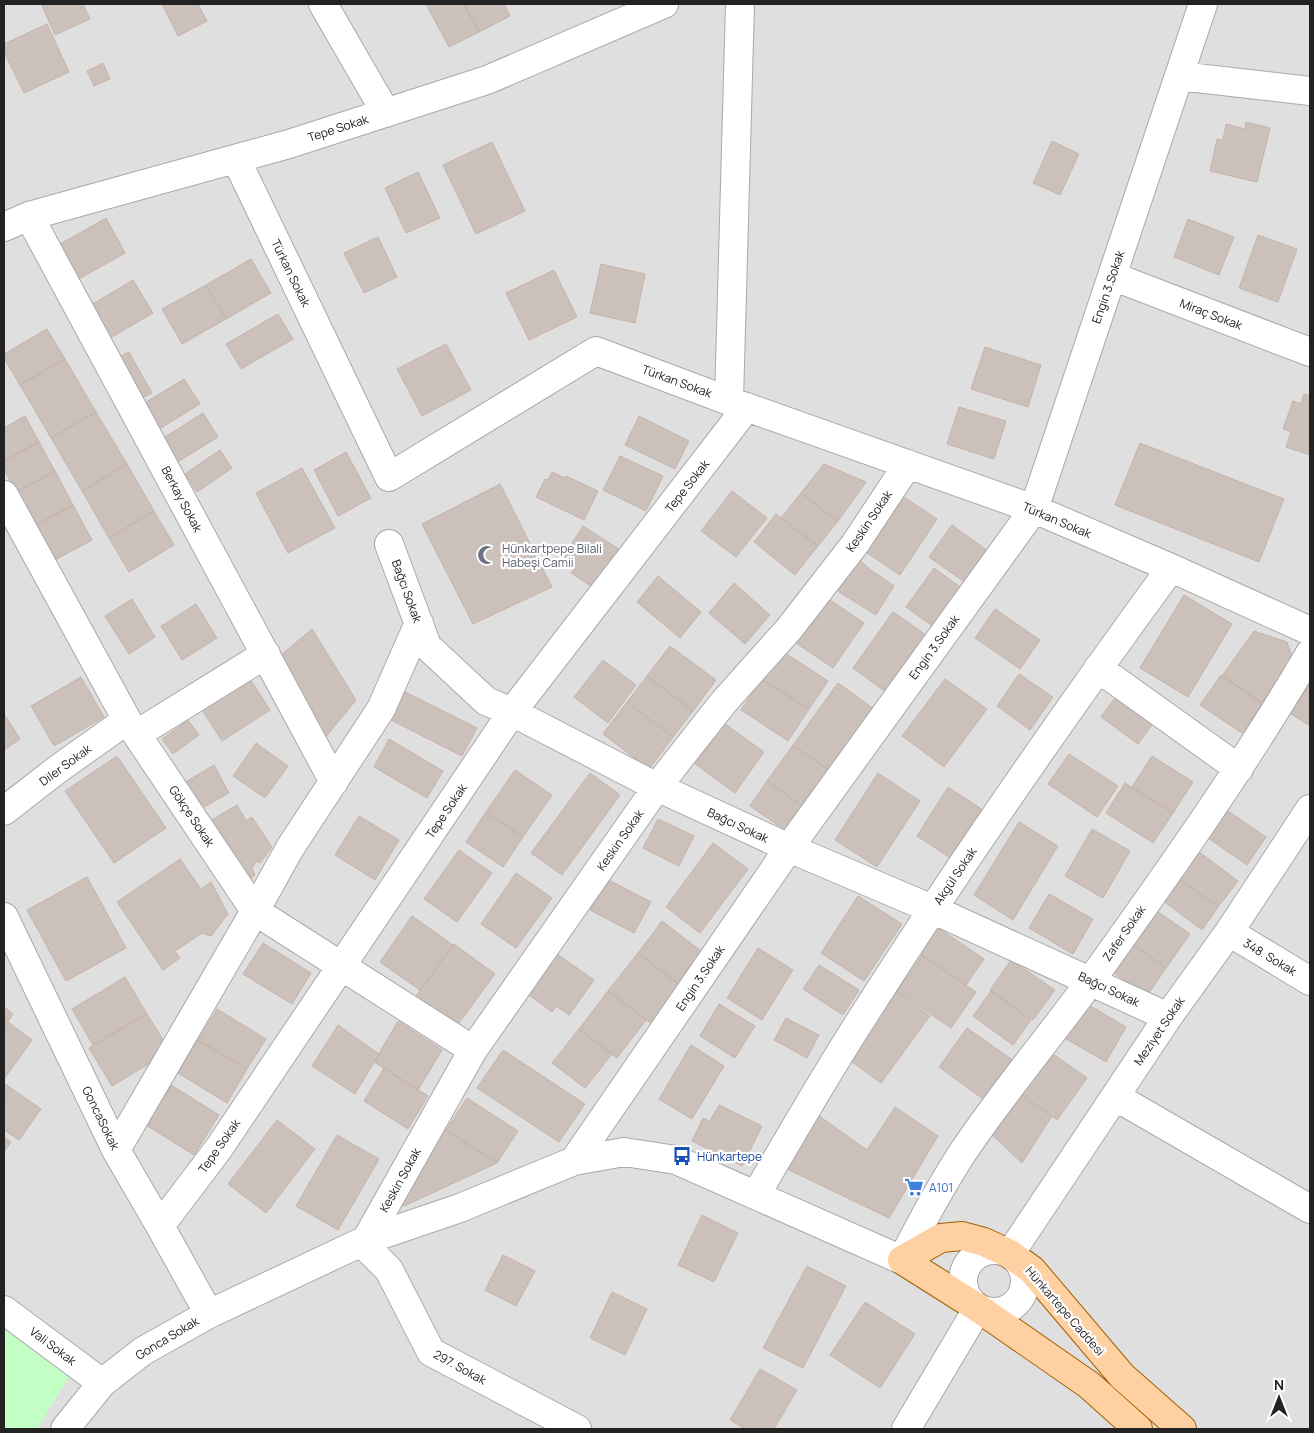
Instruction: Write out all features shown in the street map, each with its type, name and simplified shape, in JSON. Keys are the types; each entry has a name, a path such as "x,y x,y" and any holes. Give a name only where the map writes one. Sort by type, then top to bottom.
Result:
{"main road":[{"name":"Hünkartepe Caddesi","path":"902,1260 941,1238 962,1236 984,1242 1010,1254 1032,1270 1122,1376 1182,1429"},
{"path":"902,1260 978,1308 1089,1385 1138,1429"}],"street":[{"path":"322,4 386,113"},
{"name":"Tepe Sokak","path":"4,227 29,216 289,144 488,80 664,4"},
{"path":"738,404 740,4"},
{"name":"Engin 3.Sokak","path":"574,1161 789,848 1034,509 1203,4"},
{"path":"1179,76 1310,91"},
{"name":"Türkan Sokak","path":"236,159 389,477 596,351 738,404 1034,509 1310,631"},
{"name":"Berkay Sokak","path":"29,216 334,782"},
{"name":"Miraç Sokak","path":"1112,276 1310,352"},
{"name":"Tepe Sokak","path":"160,1226 219,1148 512,712 738,404"},
{"name":"Keskin Sokak","path":"364,1241 473,1050 657,788 723,703 790,629 855,544 908,464"},
{"name":"Gökçe Sokak","path":"4,495 132,727 255,911 473,1050"},
{"name":"Bağcı Sokak","path":"389,544 427,646 486,701 512,712 657,788 789,848 932,909 1168,1017"},
{"name":"Akgül Sokak","path":"756,1195 856,1028 932,909 1098,668 1171,568"},
{"path":"116,1150 290,848 381,709 419,623"},
{"name":"Zafer Sokak","path":"902,1260 930,1206 964,1151 1090,980 1239,769 1310,653"},
{"name":"Diler Sokak","path":"4,811 58,768 266,654"},
{"path":"1098,668 1239,769"},
{"name":"Meziyet Sokak","path":"1010,1254 1168,1017 1229,932 1310,809"},
{"name":"GoncaSokak","path":"4,917 116,1150 209,1314"},
{"name":"348. Sokak","path":"1229,932 1310,981"},
{"path":"1116,1097 1310,1209"},
{"name":"Gonca Sokak","path":"65,1429 102,1383 143,1351 209,1314 364,1241 460,1208 574,1161 624,1152 676,1160 902,1260"},
{"name":"297. Sokak","path":"364,1241 389,1270 431,1352 577,1429"},
{"path":"991,1250 1010,1254 1018,1260 1023,1268 1025,1288 1021,1297 1007,1310 997,1312 978,1308 971,1302 963,1284 967,1266 973,1258 991,1250"},
{"path":"906,1429 978,1308"},
{"name":"Vali Sokak","path":"4,1310 102,1383"}],"shaded area":[{"path":"4,4 1310,4 1310,1429 4,1429"}],"green space":[{"path":"4,1328 70,1375 37,1429 4,1429"}],"building":[{"path":"47,4 83,4 90,19 55,35 42,6"},
{"path":"162,4 198,4 207,21 178,36"},
{"path":"426,4 464,4 479,32 449,47"},
{"path":"464,4 504,4 510,16 479,32"},
{"path":"47,24 69,72 24,93 4,52 4,44"},
{"path":"103,63 110,79 94,86 87,71"},
{"path":"1246,122 1270,128 1257,182 1210,171 1217,139 1223,140 1226,124 1245,129"},
{"path":"1052,141 1079,154 1060,195 1033,183"},
{"path":"492,142 525,211 476,234 443,165"},
{"path":"418,172 440,218 406,233 385,188"},
{"path":"106,218 125,253 75,281 55,247"},
{"path":"1188,219 1234,237 1219,275 1174,257"},
{"path":"1258,235 1297,249 1278,302 1239,288"},
{"path":"378,237 397,277 364,293 344,253"},
{"path":"251,259 271,293 226,319 206,285"},
{"path":"601,264 645,274 635,323 590,313"},
{"path":"554,270 577,317 529,340 506,293"},
{"path":"133,280 153,313 105,341 86,308"},
{"path":"206,285 226,319 182,344 162,309"},
{"path":"278,314 293,339 241,369 226,344"},
{"path":"47,329 65,359 20,385 4,358 4,354"},
{"path":"446,344 471,390 422,416 397,369"},
{"path":"985,347 1041,365 1028,407 971,389"},
{"path":"129,352 152,393 136,401 113,360"},
{"path":"65,359 96,412 51,438 20,385"},
{"path":"184,379 200,404 159,429 143,404"},
{"path":"1304,394 1310,396 1310,455 1286,447 1291,432 1283,429 1293,401 1301,404"},
{"path":"959,407 1006,421 994,459 947,444"},
{"path":"96,412 127,464 82,491 51,438"},
{"path":"203,413 218,437 176,463 162,439"},
{"path":"25,416 39,442 4,461 4,428"},
{"path":"639,416 689,441 675,469 625,445"},
{"path":"39,442 55,471 16,492 4,469 4,461"},
{"path":"1140,443 1284,499 1259,562 1115,505"},
{"path":"220,450 232,468 197,492 185,474"},
{"path":"346,452 371,498 338,516 314,470"},
{"path":"620,456 663,476 646,511 603,490"},
{"path":"127,464 154,511 109,538 82,491"},
{"path":"824,464 866,482 838,521 801,493"},
{"path":"302,468 335,528 288,553 256,493"},
{"path":"55,471 73,505 34,526 16,492"},
{"path":"552,472 565,478 566,476 598,491 584,520 536,497 545,479 548,480"},
{"name":"Hünkartpepe Bilali Habeşi Camii","path":"500,484 552,587 473,624 422,524"},
{"path":"732,491 767,518 736,557 701,531"},
{"path":"801,493 838,521 818,546 781,518"},
{"path":"904,497 937,519 900,575 867,553"},
{"path":"73,505 92,540 53,561 34,526"},
{"path":"154,511 174,545 129,572 109,538"},
{"path":"776,514 818,546 795,575 754,542"},
{"path":"952,525 996,557 973,588 929,557"},
{"path":"583,526 620,550 594,588 571,573 575,568 562,559"},
{"path":"857,558 894,586 876,615 836,590"},
{"path":"934,568 970,594 942,633 906,607"},
{"path":"658,576 701,612 680,638 637,602"},
{"path":"734,583 770,615 745,644 709,613"},
{"path":"1184,595 1232,624 1188,697 1140,668"},
{"path":"824,596 864,623 833,668 793,641"},
{"path":"132,599 155,637 129,654 105,616"},
{"path":"196,604 217,638 182,660 161,626"},
{"path":"995,609 1040,640 1020,669 975,638"},
{"path":"893,612 935,641 894,698 853,668"},
{"path":"312,629 356,700 325,738 281,655"},
{"path":"1254,631 1287,642 1292,657 1261,704 1222,676"},
{"path":"670,646 716,680 693,711 647,676"},
{"path":"779,649 828,681 809,709 760,678"},
{"path":"603,660 636,685 608,723 574,697"},
{"path":"1019,674 1053,697 1030,730 997,706"},
{"path":"1221,675 1263,703 1242,733 1200,705"},
{"path":"647,676 693,711 673,737 627,702"},
{"path":"81,677 104,717 54,746 31,706"},
{"path":"1130,677 1157,718 1138,744 1101,717"},
{"path":"250,679 270,710 222,741 202,710"},
{"path":"761,679 809,709 788,741 741,710"},
{"path":"945,679 987,709 944,767 902,736"},
{"path":"838,683 874,709 830,771 793,745"},
{"path":"1310,683 1310,726 1291,714"},
{"path":"405,692 477,728 462,756 391,720"},
{"path":"627,702 673,737 649,769 603,734"},
{"path":"4,714 20,739 4,750"},
{"path":"188,720 199,735 173,754 162,739"},
{"path":"724,723 764,752 735,793 695,764"},
{"path":"389,739 443,771 427,798 374,767"},
{"path":"256,743 288,766 265,798 233,776"},
{"path":"793,745 830,771 804,807 767,781"},
{"path":"1069,754 1118,786 1097,817 1048,784"},
{"path":"117,756 166,828 114,863 65,791"},
{"path":"1152,756 1193,782 1173,813 1132,787"},
{"path":"214,765 229,793 199,810 184,783"},
{"path":"515,770 552,795 523,837 486,812"},
{"path":"590,773 620,795 562,875 531,853"},
{"path":"878,773 920,801 877,867 835,840"},
{"path":"767,781 807,809 789,833 750,806"},
{"path":"1125,783 1173,813 1153,843 1106,813"},
{"path":"948,787 986,812 955,861 917,836"},
{"path":"237,805 246,821 252,817 272,847 260,863 257,861 252,868 255,875 244,883 208,822"},
{"path":"1221,806 1266,837 1247,865 1201,833"},
{"path":"486,812 523,837 503,867 466,842"},
{"path":"359,816 399,840 375,880 335,855"},
{"path":"658,819 694,836 679,866 643,848"},
{"path":"1019,822 1058,846 1013,920 974,895"},
{"path":"1092,829 1130,851 1103,898 1065,876"},
{"path":"713,843 748,869 700,933 666,907"},
{"path":"1194,848 1238,881 1218,907 1174,875"},
{"path":"459,850 492,873 457,922 424,899"},
{"path":"180,859 201,889 211,882 228,914 211,936 202,933 175,951 180,958 163,970 117,902"},
{"path":"516,873 552,898 516,948 481,924"},
{"path":"1174,875 1218,907 1202,930 1158,897"},
{"path":"87,877 126,948 66,981 27,910"},
{"path":"607,879 651,902 634,933 590,910"},
{"path":"1049,894 1093,919 1073,954 1029,928"},
{"path":"858,896 902,924 864,981 821,953"},
{"path":"1151,907 1190,934 1166,968 1128,941"},
{"path":"412,916 453,945 420,990 380,962"},
{"path":"662,921 701,951 677,983 638,953"},
{"path":"937,927 984,959 966,985 919,953"},
{"path":"1124,938 1166,968 1147,996 1104,966"},
{"path":"263,943 311,973 292,1004 243,974"},
{"path":"454,944 495,974 456,1027 415,997"},
{"path":"758,948 793,970 762,1020 727,998"},
{"path":"553,951 594,980 569,1015 556,1006 552,1012 524,991"},
{"path":"638,953 682,987 655,1025 608,991"},
{"path":"922,955 976,992 951,1028 897,991"},
{"path":"1011,960 1055,990 1033,1020 990,990"},
{"path":"819,965 859,990 843,1015 803,989"},
{"path":"125,977 147,1014 93,1045 72,1009"},
{"path":"893,989 930,1016 881,1083 844,1056"},
{"path":"608,991 646,1020 617,1058 579,1029"},
{"path":"991,991 1031,1020 1013,1045 973,1016"},
{"path":"1084,1002 1126,1027 1106,1062 1063,1037"},
{"path":"719,1004 755,1026 735,1058 700,1036"},
{"path":"4,1007 13,1014 4,1027"},
{"path":"217,1009 266,1039 247,1069 198,1040"},
{"path":"147,1014 170,1051 112,1086 89,1048"},
{"path":"786,1018 819,1035 807,1058 774,1040"},
{"path":"398,1021 442,1050 418,1090 374,1062"},
{"path":"8,1022 32,1040 4,1079 4,1027"},
{"path":"338,1025 379,1054 355,1094 312,1066"},
{"path":"967,1028 1014,1061 986,1101 939,1067"},
{"path":"579,1029 612,1054 585,1088 552,1063"},
{"path":"198,1040 247,1069 227,1103 178,1073"},
{"path":"691,1045 724,1066 692,1119 659,1099"},
{"path":"1046,1049 1087,1078 1057,1120 1016,1091"},
{"path":"503,1050 585,1104 559,1142 477,1088"},
{"path":"384,1068 428,1096 408,1129 364,1101"},
{"path":"5,1084 41,1109 19,1140 4,1130"},
{"path":"171,1085 219,1115 194,1155 146,1125"},
{"path":"1016,1091 1052,1116 1022,1163 987,1130"},
{"path":"467,1098 518,1131 497,1163 446,1130"},
{"path":"719,1105 762,1126 742,1166 692,1141 703,1118 710,1121"},
{"path":"895,1107 938,1136 889,1218 781,1166 815,1113 867,1150"},
{"path":"277,1120 315,1149 266,1213 228,1184"},
{"path":"444,1129 497,1163 404,1206 394,1202"},
{"path":"337,1135 379,1159 338,1230 296,1206"},
{"path":"4,1137 11,1142 4,1152"},
{"path":"702,1215 738,1233 714,1282 678,1265"},
{"path":"503,1255 535,1271 516,1306 485,1290"},
{"path":"807,1266 846,1286 803,1368 763,1348"},
{"path":"612,1292 647,1309 625,1355 590,1338"},
{"path":"865,1302 915,1334 880,1388 830,1355"},
{"path":"760,1369 797,1390 774,1429 745,1429 730,1420"}],"place":[{"name":"Hünkartpepe Bilali Habeşi Camii","path":"487,555"},
{"name":"Hünkartepe","path":"682,1156"},
{"name":"A101","path":"914,1187"}]}
